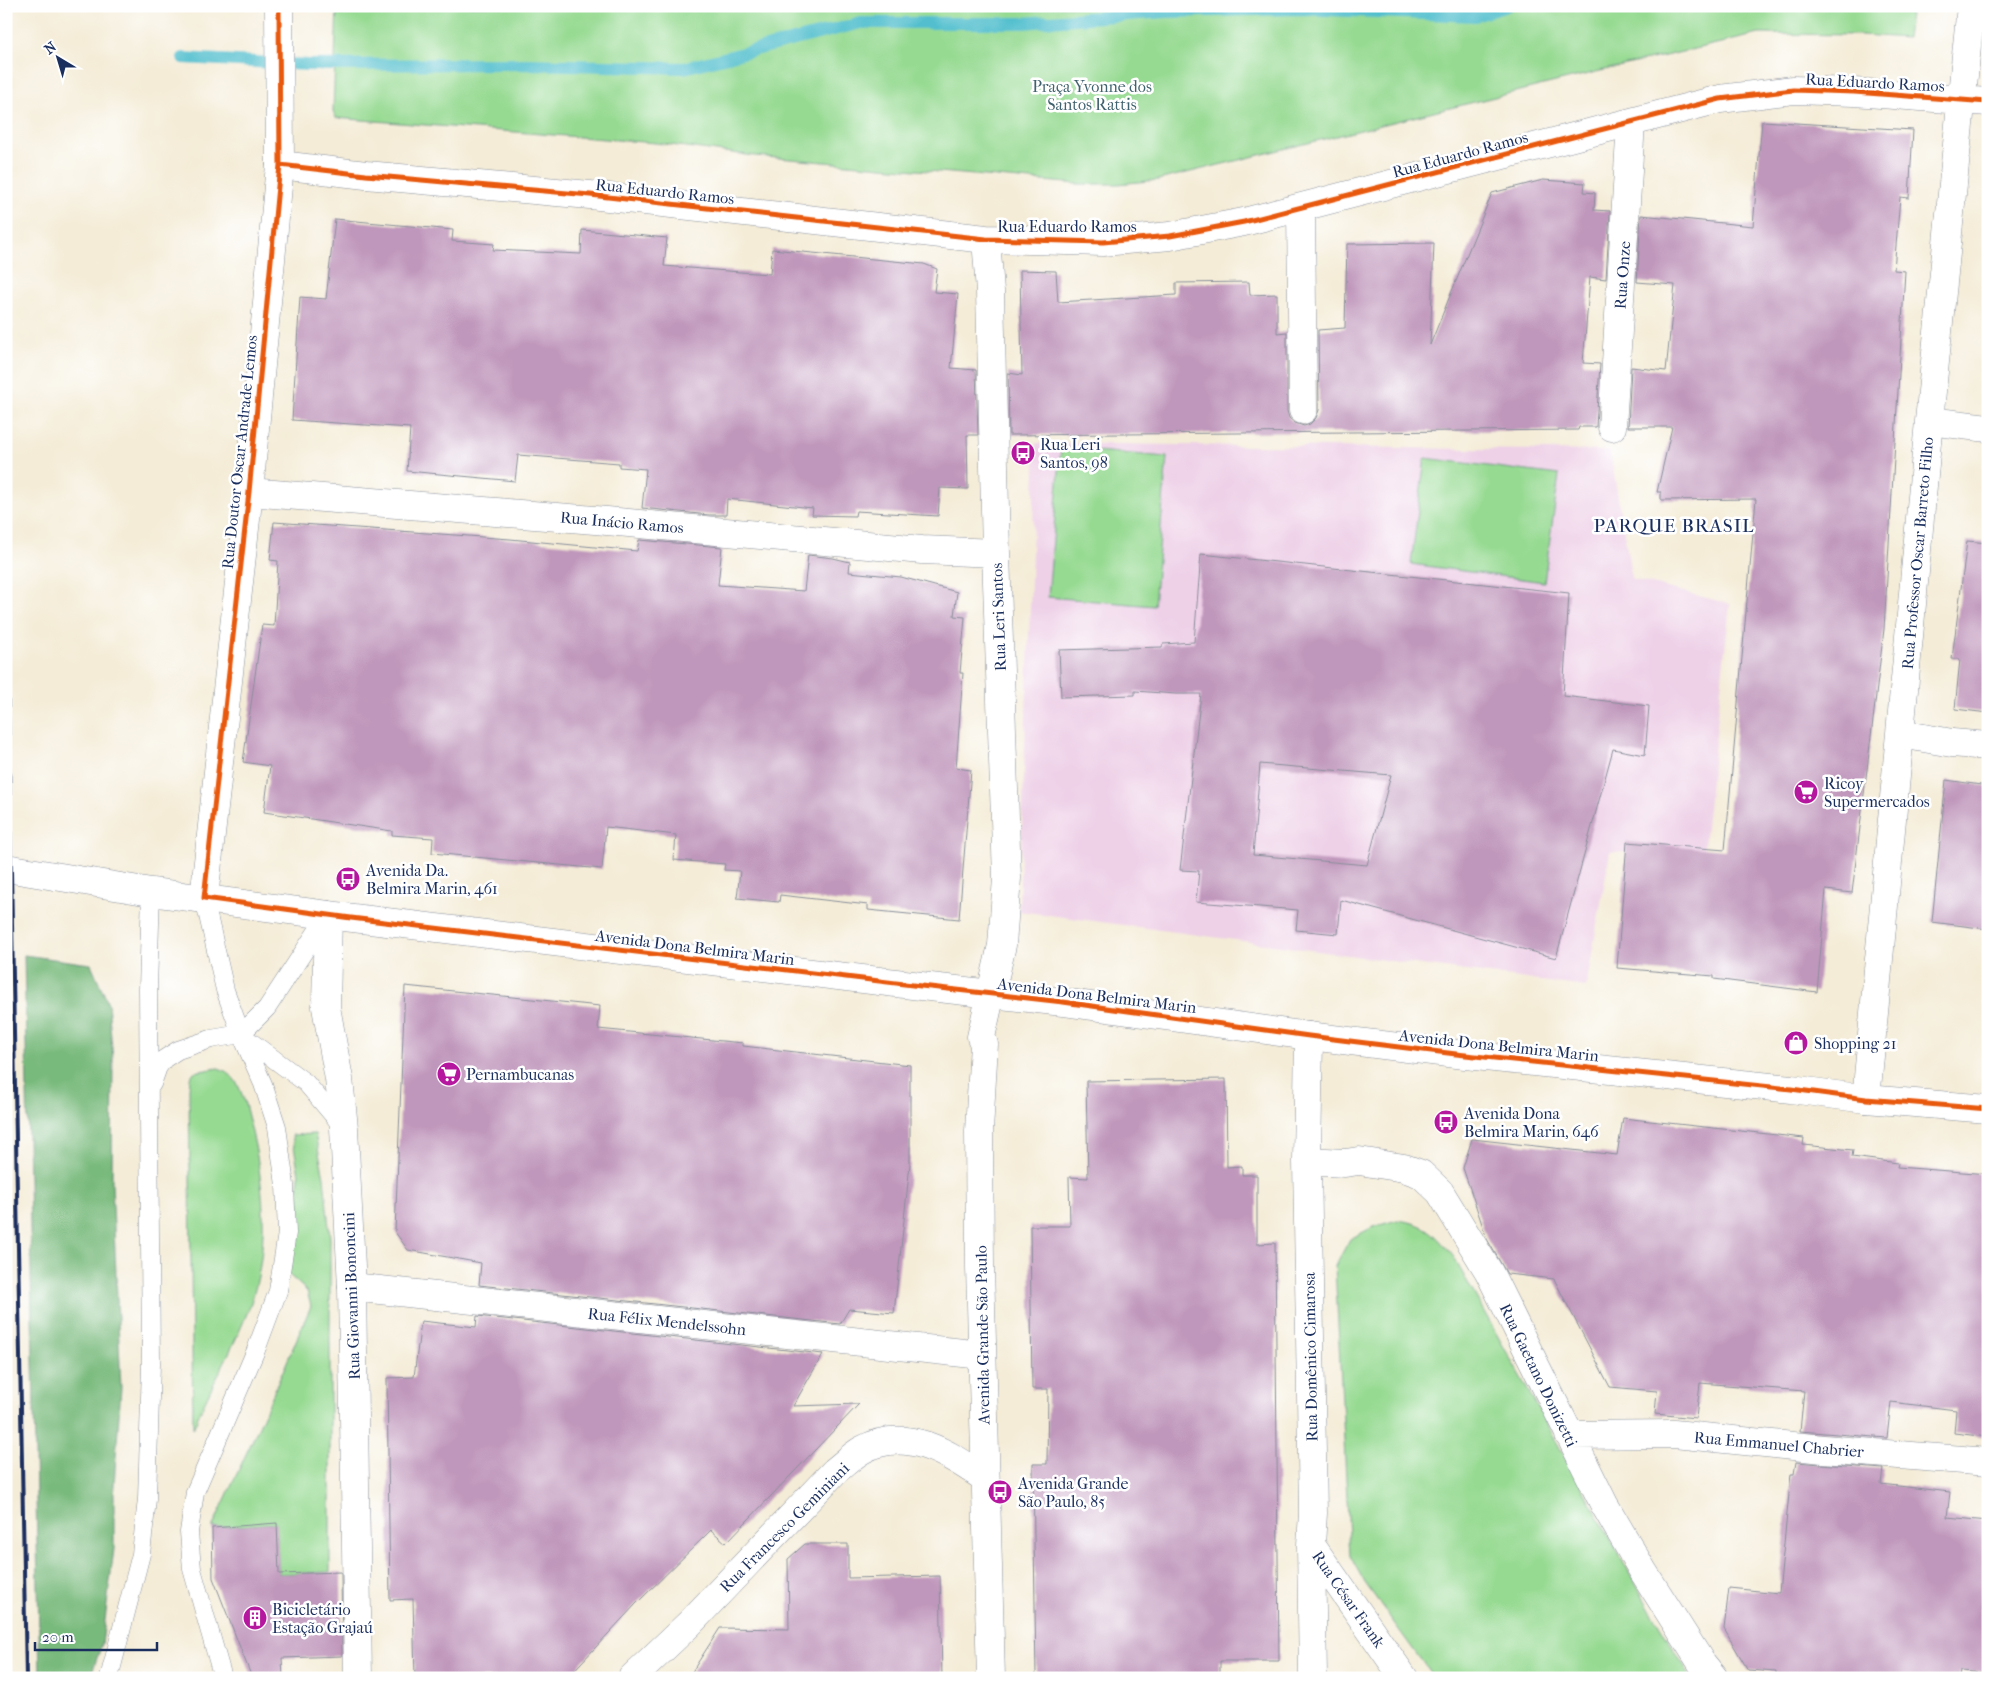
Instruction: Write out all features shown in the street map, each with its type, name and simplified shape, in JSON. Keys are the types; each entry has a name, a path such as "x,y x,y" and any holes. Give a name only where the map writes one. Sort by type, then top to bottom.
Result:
{"street":[{"name":"Rua Doutor Oscar Andrade Lemos","path":"204,898 249,492 280,165 279,6"},
{"name":"Rua Professor Oscar Barreto Filho","path":"1866,1099 1960,99 1971,6"},
{"name":"Rua Eduardo Ramos","path":"280,165 366,175 600,196 986,239 1104,242 1170,236 1301,208 1720,99 1793,90 1988,102"},
{"name":"Rua Onze","path":"1612,427 1631,123"},
{"path":"1301,208 1303,410"},
{"name":"Rua Leri Santos","path":"986,239 990,291 996,553 1007,878 1002,946 991,993"},
{"path":"1929,422 1988,428"},
{"name":"Rua Inácio Ramos","path":"249,492 607,520 922,550 996,553"},
{"path":"1901,734 1952,743 1988,746"},
{"name":"Avenida Dona Belmira Marin","path":"6,868 151,892 328,915 991,993 1456,1054 1791,1089 1866,1099 1988,1109"},
{"name":"Rua Giovanni Bononcini","path":"328,915 326,1007 339,1079 344,1128 352,1287 358,1678"},
{"name":"Avenida Grande São Paulo","path":"991,993 981,1037 984,1044 979,1131 982,1355 991,1678"},
{"name":"Rua Domênico Cimarosa","path":"1309,1036 1307,1161 1313,1513 1311,1545 1312,1678"},
{"name":"Rua Gaetano Donizetti","path":"1307,1161 1359,1162 1404,1168 1421,1174 1434,1184 1489,1272 1604,1504 1643,1571 1701,1662 1714,1678"},
{"name":"Rua Félix Mendelssohn","path":"352,1287 982,1355"},
{"name":"Rua Emmanuel Chabrier","path":"1569,1435 1674,1434 1824,1449 1988,1462"},
{"name":"Rua Francesco Geminiani","path":"632,1678 658,1666 689,1624 835,1471 862,1450 892,1440 916,1441 963,1463 985,1478"},
{"name":"Rua César Frank","path":"1311,1545 1404,1678"}],"lane":[{"path":"108,1678 141,1554 147,1499 151,1364 148,989 151,892"},
{"path":"204,898 225,990 241,1034 264,1084 276,1127 285,1185 287,1233 278,1291 256,1350 195,1492 189,1532 192,1569 223,1678"},
{"path":"150,1100 154,1075 164,1059 178,1050 202,1041 241,1034 267,1008 328,915"},
{"path":"241,1034 306,1083 344,1128"}],"shaded area":[{"path":"1036,443 1610,451 1632,579 1730,604 1703,855 1610,852 1586,987 1019,911"}],"green space":[{"name":"Praça Yvonne dos Santos Rattis","path":"337,6 1911,6 1907,38 1862,35 1759,34 1596,72 1158,180 1118,184 1078,184 755,156 656,143 336,118 333,112"},
{"path":"1061,448 1167,457 1154,606 1048,597"},
{"path":"1425,458 1559,475 1544,582 1411,564"},
{"path":"24,955 91,964 108,1003 113,1059 112,1183 121,1388 114,1484 114,1549 102,1644 90,1678 40,1678"},
{"path":"218,1068 225,1071 236,1082 245,1105 259,1167 262,1192 263,1241 260,1265 248,1311 193,1429 189,1089 190,1078 194,1072"},
{"path":"315,1134 324,1177 330,1238 330,1572 279,1574 276,1523 212,1528 311,1306 307,1291 288,1274 297,1236 299,1174 292,1135"},
{"path":"1397,1220 1416,1224 1430,1231 1453,1256 1652,1613 1691,1678 1434,1678 1365,1583 1350,1556 1335,1266 1350,1239 1373,1227"}],"building":[{"path":"1762,121 1913,130 1909,198 1900,197 1894,270 1905,271 1884,629 1852,893 1826,890 1817,992 1714,979 1714,976 1617,968 1627,842 1725,850 1756,499 1661,500 1661,492 1657,492 1672,427 1628,427 1631,367 1666,371 1675,285 1637,282 1641,215 1753,226"},
{"path":"1543,180 1585,183 1584,192 1595,193 1594,210 1610,211 1606,279 1590,277 1583,363 1600,364 1596,427 1579,427 1578,430 1009,435 1008,373 1022,375 1020,270 1056,271 1058,302 1176,295 1176,283 1249,282 1250,295 1277,294 1277,333 1287,332 1287,411 1289,418 1295,423 1304,426 1310,424 1316,418 1319,410 1318,330 1345,328 1347,244 1434,243 1430,345 1492,193"},
{"path":"335,219 453,230 452,241 494,244 493,250 581,254 582,230 667,238 664,266 770,274 772,249 924,264 937,269 934,292 958,294 951,368 976,370 978,435 967,435 968,489 940,488 938,516 856,511 855,516 812,515 813,508 727,499 726,515 709,515 642,508 646,469 619,467 619,463 518,455 515,481 407,471 410,428 292,420 300,297 326,299"},
{"path":"274,522 510,539 637,551 639,540 722,547 718,585 804,591 808,555 850,562 849,572 901,577 957,592 954,616 965,617 960,673 963,673 956,768 971,770 959,919 868,910 868,905 780,895 779,902 737,898 740,871 724,870 725,864 674,860 676,835 606,827 602,869 432,853 433,838 392,835 392,831 264,812 270,766 243,762 262,625 274,626 278,561 270,560"},
{"path":"1967,541 1988,543 1988,713 1955,709 1960,659 1952,659"},
{"path":"1201,554 1569,593 1563,696 1649,706 1645,755 1613,749 1556,958 1341,900 1338,934 1296,930 1298,910 1196,902 1199,871 1180,870 1201,694 1135,691 1135,695 1061,697 1059,650 1162,647 1163,644 1194,642","holes":["1260,764 1391,775 1367,865 1253,855"]},
{"path":"1946,780 1988,786 1988,929 1932,922"},
{"path":"405,986 600,1006 598,1029 743,1043 743,1046 910,1065 910,1164 894,1313 849,1309 840,1324 479,1285 481,1263 408,1250 395,1232"},
{"path":"1226,1079 1227,1167 1242,1166 1242,1175 1257,1175 1257,1244 1275,1243 1279,1661 1220,1661 1220,1673 1212,1672 1212,1678 1036,1678 1033,1464 1047,1464 1048,1389 1032,1389 1030,1226 1070,1226 1069,1177 1088,1178 1086,1081"},
{"path":"1623,1118 1804,1138 1803,1145 1853,1150 1852,1157 1898,1163 1897,1167 1988,1174 1988,1437 1954,1433 1956,1410 1891,1402 1887,1438 1800,1431 1804,1391 1700,1383 1696,1418 1655,1414 1657,1391 1610,1387 1554,1279 1507,1274 1487,1239 1463,1168 1472,1139 1617,1155"},
{"path":"477,1316 823,1354 793,1406 859,1404 726,1543 711,1530 636,1604 567,1678 415,1678 413,1599 390,1600 387,1378 414,1377 421,1321 476,1327"},
{"path":"1796,1462 1883,1469 1881,1484 1950,1492 1947,1517 1988,1521 1988,1560 1983,1610 1988,1611 1986,1673 1960,1671 1959,1678 1776,1678 1776,1672 1748,1670 1724,1629 1729,1588 1779,1593 1791,1474 1794,1474"},
{"name":"Bicicletário Estação Grajaú","path":"277,1523 279,1574 341,1572 342,1656 282,1658 283,1678 252,1678 213,1578 212,1528"},
{"path":"805,1544 848,1544 848,1578 940,1576 942,1678 688,1678 720,1628 789,1629 788,1559"}],"waterway":[{"path":"183,58 309,65 527,64 684,68 861,23 1023,23 1166,12 1300,9 1475,16 1507,6"}],"railway":[{"path":"6,602 26,1678"}],"cycle path":[{"path":"279,6 280,165 249,492 204,898 351,918 1063,1002 1456,1054 1791,1089 1866,1099 1988,1109"},
{"path":"280,165 366,175 590,195 986,239 1103,242 1170,236 1244,222 1720,99 1793,90 1854,92 1988,102"}],"place":[{"name":"Rua Leri Santos, 98","path":"1023,453"},
{"name":"Ricoy Supermercados","path":"1806,792"},
{"name":"Avenida Da. Belmira Marin, 461","path":"348,879"},
{"name":"Shopping 21","path":"1796,1043"},
{"name":"Pernambucanas","path":"449,1074"},
{"name":"Avenida Dona Belmira Marin, 646","path":"1446,1122"},
{"name":"Avenida Grande São Paulo, 85","path":"1000,1492"},
{"name":"Bicicletário Estação Grajaú","path":"255,1618"}],"district":[{"name":"PARQUE BRASIL","path":"1674,525"}]}
